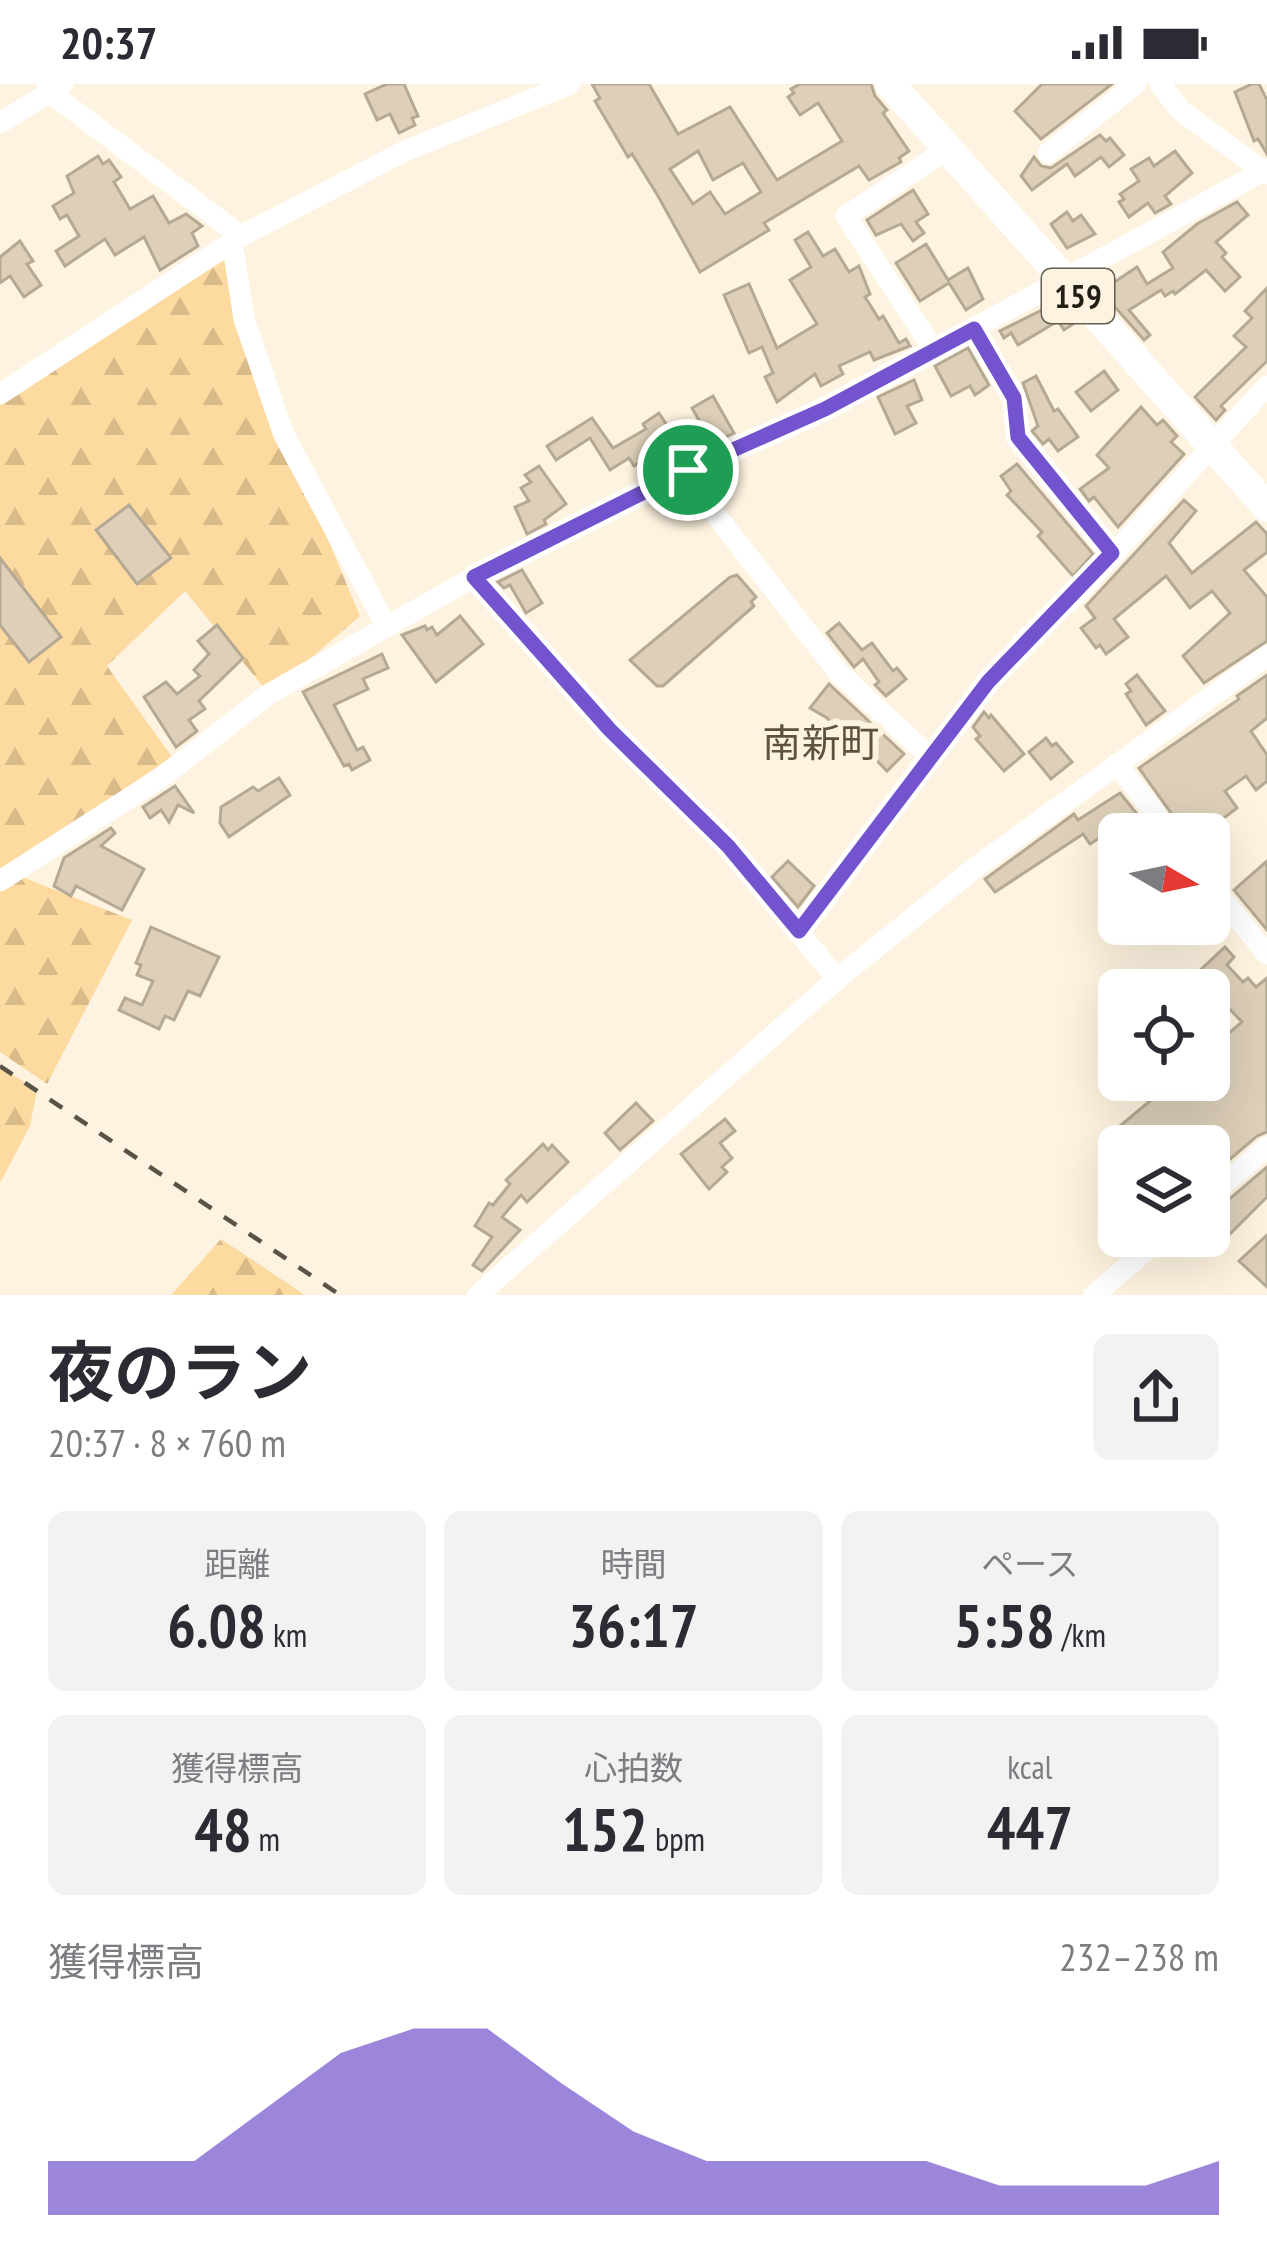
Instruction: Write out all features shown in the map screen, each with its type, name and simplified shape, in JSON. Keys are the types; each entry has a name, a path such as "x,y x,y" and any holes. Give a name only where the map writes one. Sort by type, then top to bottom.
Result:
{"highway":[{"name":"159","path":"890,84 1267,507"}],"street":[{"path":"0,394 238,245 405,152 570,84"},
{"path":"1048,153 1136,84"},
{"path":"0,881 162,777 269,694 474,577 688,470 825,409 1266,171 1180,110 1160,84"},
{"path":"0,123 54,88 238,245 244,319 284,435 387,627"},
{"path":"934,350 846,216 948,149"},
{"path":"974,329 1014,398 1018,437 1112,553"},
{"path":"799,931 1027,638 1076,594 1267,386"},
{"path":"688,470 694,488 838,672 931,757"},
{"path":"474,577 610,730 728,846 837,979"},
{"path":"478,1295 837,979 976,867 1267,656"},
{"path":"1117,764 1155,813"},
{"path":"1230,909 1267,954"},
{"path":"1230,1179 1267,1147"},
{"path":"1094,1295 1138,1257"}],"green space":[{"path":"234,254 284,435 360,616 269,694 185,591 107,666 172,757 4,870 132,920 47,1084 0,1052 0,402"},
{"path":"0,1067 37,1090 30,1126 0,1183"},
{"path":"221,1239 305,1295 171,1295"}],"building":[{"path":"387,84 404,84 418,116 412,118 415,125 399,133 390,114 377,120 365,94"},
{"path":"592,84 649,84 678,134 730,107 777,180 842,141 818,103 800,115 788,97 794,93 791,89 800,84 871,84 887,110 883,113 909,151 899,158 901,162 869,180 859,166 764,223 769,230 700,272 658,196 595,101 600,98","holes":["698,151 713,180 743,163 761,192 725,214 710,192 693,204 670,169"]},
{"path":"1042,84 1112,84 1041,139 1015,111"},
{"path":"1259,84 1267,100 1267,154 1258,139 1254,141 1235,92"},
{"path":"1100,135 1106,141 1110,138 1124,155 1109,167 1101,157 1075,176 1067,164 1032,190 1021,176 1034,157 1041,166 1051,168"},
{"path":"1175,151 1192,173 1165,196 1171,204 1155,213 1148,203 1129,217 1119,202 1124,199 1120,194 1139,181 1131,169 1149,158 1154,166"},
{"path":"98,156 103,164 109,160 121,177 114,182 130,209 153,196 169,223 186,214 202,226 192,233 198,246 160,270 144,237 115,255 105,239 65,266 56,251 79,236 67,215 60,219 53,206 74,193 67,176"},
{"path":"913,190 928,214 916,222 924,233 913,241 901,224 876,235 867,220"},
{"path":"1237,202 1248,215 1216,242 1240,277 1225,291 1206,270 1175,294 1165,296 1161,290 1129,310 1150,335 1144,340 1101,291 1137,267 1147,284 1173,268 1163,252 1197,224"},
{"path":"1067,212 1073,221 1081,215 1095,234 1067,248 1051,224"},
{"path":"808,232 823,256 835,249 849,272 859,266 870,294 865,297 879,319 883,316 899,343 906,339 910,346 874,360 870,352 839,366 843,374 821,386 815,374 777,402 765,377 773,373 762,347 749,353 724,295 749,284 777,348 817,324 790,280 811,267 795,240"},
{"path":"20,241 41,285 24,297 10,276 0,283 0,257"},
{"path":"926,244 948,280 968,268 983,299 966,310 949,283 920,301 896,263"},
{"path":"1267,288 1267,361 1221,406 1225,410 1216,420 1195,397 1246,347 1234,336 1252,318 1245,311"},
{"path":"1058,302 1076,322 1064,330 1058,321 1018,345 1011,333 1004,338 1000,331"},
{"path":"968,348 989,385 975,395 970,386 951,396 935,366"},
{"path":"1104,371 1118,390 1091,411 1076,392"},
{"path":"1036,376 1054,411 1058,409 1078,437 1058,451 1049,439 1043,444 1032,431 1038,426 1023,383"},
{"path":"914,380 922,400 907,406 916,423 895,434 878,397"},
{"path":"713,396 734,433 712,443 692,408"},
{"path":"1141,407 1157,425 1163,420 1177,436 1171,442 1184,454 1118,527 1094,497 1089,501 1080,489 1109,468 1097,455"},
{"path":"659,413 686,455 653,470 646,458 634,466 629,458 610,470 590,438 556,460 547,446 592,418 613,448 646,429 643,424"},
{"path":"1017,464 1093,554 1073,576 1038,536 1042,532 1007,495 1011,491 1001,476"},
{"path":"539,466 566,504 544,520 546,524 527,534 515,507 529,501 521,488 531,482 525,475"},
{"path":"1184,500 1196,511 1169,543 1192,573 1256,522 1267,534 1267,552 1244,570 1267,597 1267,641 1204,683 1183,656 1230,613 1212,591 1190,608 1166,576 1114,619 1128,637 1106,654 1081,628 1095,618 1086,606"},
{"path":"129,505 171,558 137,584 96,530"},
{"path":"0,558 61,637 29,662 0,625"},
{"path":"522,570 542,603 526,613 510,585 504,588 498,582"},
{"path":"737,575 756,597 751,602 754,606 663,686 657,686 630,660"},
{"path":"460,616 483,644 436,682 402,635 425,626 437,635"},
{"path":"839,623 862,650 872,643 893,671 897,668 906,679 886,696 863,659 854,667 827,633"},
{"path":"217,625 243,658 199,701 205,709 189,720 197,731 176,747 144,697 166,682 177,694 200,676 194,670 209,654 198,641"},
{"path":"382,654 388,668 363,679 368,689 334,705 357,750 363,747 370,760 352,770 349,764 344,766 303,692"},
{"path":"1137,675 1165,711 1146,725 1126,694 1131,691 1126,684"},
{"path":"1267,675 1267,718 1251,731 1267,755 1267,781 1256,790 1246,776 1225,791 1237,808 1230,813 1171,813 1139,768 1239,699"},
{"path":"829,684 904,754 887,771 854,737 849,742 827,718 810,708"},
{"path":"984,712 1024,754 1004,771 976,739 980,736 973,727"},
{"path":"1046,738 1072,762 1051,779 1029,752"},
{"path":"279,778 290,795 229,837 220,823 221,807"},
{"path":"175,786 194,813 178,805 169,822 161,810 150,818 143,807"},
{"path":"1120,793 1136,813 1098,813 1098,839 1090,844 1083,834 995,892 985,879 1074,814 1078,820"},
{"path":"111,828 115,833 101,846 144,869 122,910 76,886 71,896 54,886 64,858"},
{"path":"788,861 814,886 798,907 772,877"},
{"path":"1267,861 1267,930 1234,890"},
{"path":"151,927 219,957 200,996 188,991 174,1020 165,1016 159,1029 119,1010 125,998 142,1005 153,981 137,975 141,965 136,963"},
{"path":"1225,947 1234,957 1227,965 1243,982 1248,978 1256,987 1267,978 1267,1132 1230,1159 1230,1125 1121,1125 1150,1101 1230,1101 1230,1032 1242,1022 1230,1009 1230,969 1201,969"},
{"path":"636,1103 653,1121 620,1150 605,1133"},
{"path":"725,1119 735,1131 720,1143 732,1158 722,1167 727,1172 709,1189 681,1154"},
{"path":"543,1144 548,1150 552,1145 568,1162 527,1202 521,1195 502,1217 520,1230 482,1271 473,1265 492,1237 475,1226 489,1203 493,1205 510,1184 506,1180"},
{"path":"1267,1167 1267,1197 1230,1234 1230,1199"},
{"path":"1267,1235 1267,1287 1239,1261"}],"railway":[{"path":"0,1066 340,1295"}],"district":[{"name":"南新町","path":"821,743"}],"route":[{"path":"974,329 1014,398 1018,437 1112,553 988,682 799,931 728,846 610,730 474,577 688,470 825,409 974,329"}]}
